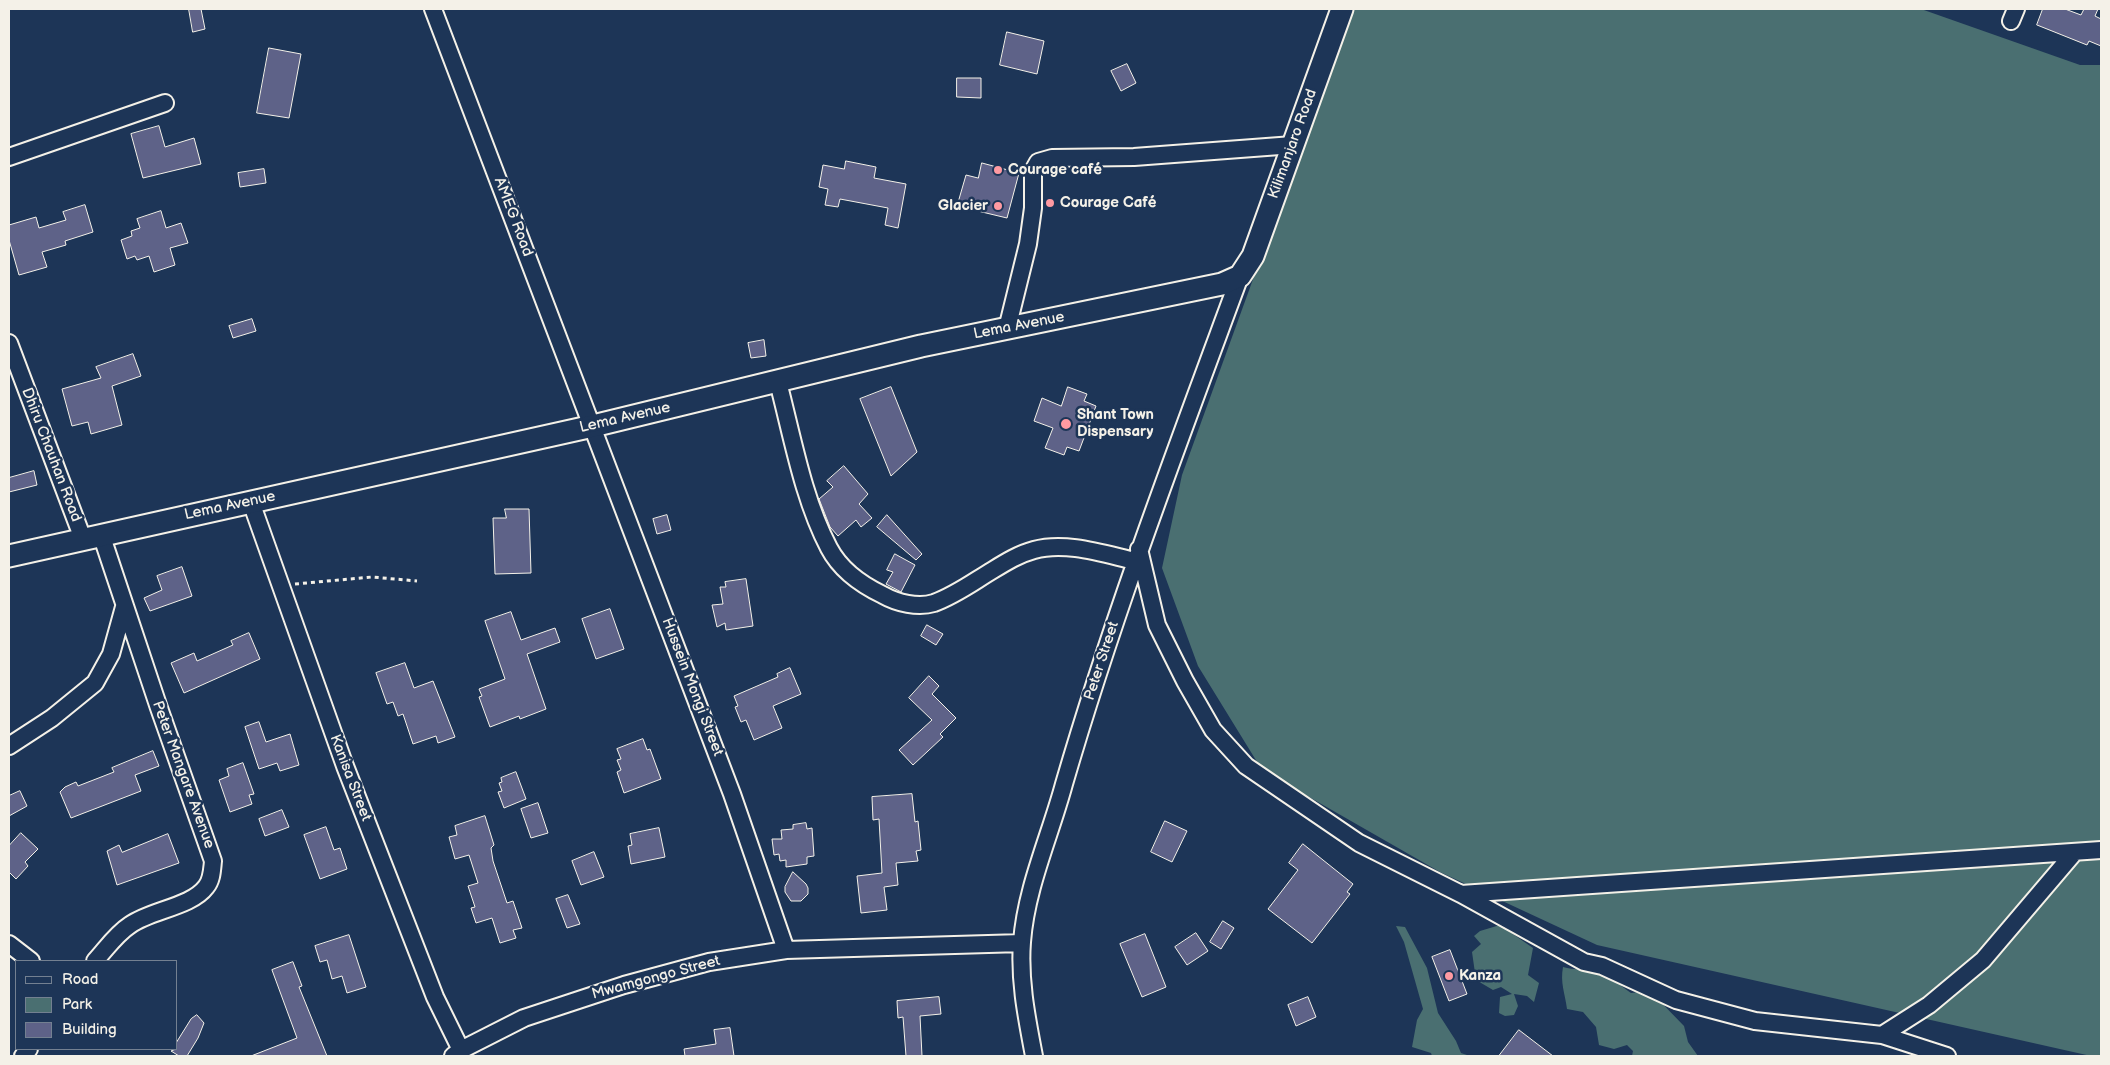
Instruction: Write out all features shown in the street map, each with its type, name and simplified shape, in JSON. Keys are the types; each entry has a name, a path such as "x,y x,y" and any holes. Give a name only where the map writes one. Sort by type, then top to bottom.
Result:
{"main road":[{"name":"Kilimanjaro Road","path":"1240,276 1253,256 1342,9"},
{"name":"Lema Avenue","path":"9,556 593,426 921,346 1197,290 1222,284 1240,276"}],"street":[{"name":"AMEG Road","path":"433,9 593,426"},
{"path":"9,157 165,103"},
{"path":"1007,329 1028,244 1033,208 1033,171 1038,162 1052,158 1134,157 1293,145"},
{"name":"Peter Street","path":"1034,1056 1024,999 1022,943 1029,898 1083,719 1137,555 1240,276"},
{"name":"Dhiru Chauhan Road","path":"9,343 92,536"},
{"path":"778,382 814,514 829,550 843,568 865,586 908,604 932,604 966,589 1012,559 1035,550 1057,548 1137,555 1157,625 1213,730 1246,766 1359,843 1461,894 1584,962 1602,966 1676,1000 1755,1021 1882,1035 1947,1056"},
{"name":"Hussein Mongi Street","path":"593,426 732,794 786,950"},
{"name":"Kanisa Street","path":"251,502 345,766 457,1053"},
{"name":"Peter Mangare Avenue","path":"92,536 124,607 213,861 211,877 206,888 192,898 145,916 129,926 96,960"},
{"path":"9,746 52,718 96,683 112,654 124,607"},
{"path":"1461,894 2101,850"},
{"path":"1882,1035 1929,1005 1983,960 2074,853"},
{"name":"Mwamgongo Street","path":"457,1053 524,1018 624,985 709,962 786,950 1022,943"},
{"path":"9,944 30,960"}],"path":[{"path":"280,585 372,577 416,581"}],"green space":[{"path":"1351,9 1921,9 2080,65 2101,65 2101,1056 2091,1056 1597,945 1440,872 1262,770 1198,666 1162,568 1182,475"},
{"path":"1500,925 1533,948 1528,975 1539,983 1534,1002 1527,996 1514,994 1518,1006 1514,1015 1505,1016 1499,1013 1500,997 1512,994 1501,987 1493,990 1476,980 1472,952 1481,944 1474,936 1480,931"},
{"path":"1396,926 1405,927 1427,968 1438,1013 1456,1041 1461,1053 1470,1056 1432,1056 1431,1053 1412,1047 1417,1020 1423,1009 1404,942"},
{"path":"1563,967 1601,974 1615,981 1631,993 1650,991 1684,1026 1688,1042 1698,1056 1632,1056 1633,1051 1627,1045 1614,1049 1599,1045 1596,1027 1583,1012 1567,1009 1562,983"}],"building":[{"path":"189,9 201,9 205,29 193,32"},
{"path":"2043,9 2065,9 2081,15 2084,9 2098,9 2095,16 2101,19 2101,46 2089,41 2087,45 2037,25"},
{"path":"1007,32 1044,41 1037,74 1000,65"},
{"path":"269,48 301,54 289,118 257,113"},
{"path":"1127,64 1136,83 1121,91 1111,71"},
{"path":"957,78 981,78 981,98 957,97"},
{"path":"159,126 165,147 194,138 201,164 143,178 131,134"},
{"path":"846,161 876,167 874,178 906,184 898,228 885,225 888,208 840,199 838,207 825,205 828,189 819,187 823,165 844,169"},
{"path":"982,163 1019,173 1007,218 957,206 966,175 978,178"},
{"path":"264,169 266,183 240,187 238,173"},
{"path":"85,205 93,232 65,241 66,245 42,252 47,267 19,275 9,240 9,225 36,217 39,228 66,220 63,212"},
{"path":"161,211 166,228 181,223 188,243 170,248 175,265 154,272 149,256 137,260 135,256 127,259 121,240 132,236 131,231 140,228 137,219"},
{"path":"252,319 256,331 233,338 229,326"},
{"path":"764,340 766,356 751,358 748,343"},
{"path":"133,354 141,376 112,386 122,425 91,434 88,422 72,426 62,389 101,378 96,367"},
{"path":"891,387 917,452 891,476 860,399"},
{"name":"Shant Town Dispensary","path":"1068,387 1087,394 1084,401 1096,406 1079,451 1067,447 1064,455 1045,448 1053,428 1034,421 1042,398 1061,406"},
{"path":"844,466 868,494 859,504 872,518 861,527 856,520 838,536 830,527 819,499 833,487 827,481"},
{"path":"34,471 37,485 9,492 9,478"},
{"path":"505,509 529,509 531,573 495,574 493,518 506,518"},
{"path":"667,515 671,530 657,534 653,519"},
{"path":"887,515 922,554 916,560 877,527"},
{"path":"895,554 915,565 901,592 886,584 893,572 887,570"},
{"path":"182,567 192,596 150,611 144,598 162,590 157,576"},
{"path":"746,579 753,626 726,630 725,623 717,627 712,605 723,604 720,587 726,587 725,582"},
{"path":"610,609 624,649 596,659 582,619"},
{"path":"511,612 521,640 555,628 560,642 527,654 546,709 520,719 519,716 490,727 479,697 482,696 479,689 505,679 485,621"},
{"path":"927,625 943,634 936,645 921,636"},
{"path":"249,633 260,659 184,693 171,663 194,653 197,661 233,645 231,641"},
{"path":"405,663 414,688 433,681 455,737 438,743 436,736 413,744 403,714 398,716 393,702 387,704 376,673"},
{"path":"790,668 801,694 773,706 782,728 754,740 746,720 741,722 735,707 738,706 734,696 778,677 777,674"},
{"path":"929,676 939,686 932,694 956,718 940,734 943,737 913,765 899,750 932,720 909,698"},
{"path":"259,722 266,742 290,734 299,765 280,771 277,763 259,769 245,727"},
{"path":"643,739 647,750 650,749 661,779 624,793 617,772 621,770 617,760 621,759 617,749"},
{"path":"153,751 159,766 135,775 141,791 71,818 60,792 65,787 76,782 78,786 114,772 112,768"},
{"path":"243,763 254,794 249,795 252,804 230,812 219,780 229,776 227,769"},
{"path":"516,772 526,799 504,808 498,792 502,791 499,783 502,782 501,778"},
{"path":"20,791 27,806 9,816 9,796"},
{"path":"912,794 915,822 918,821 921,850 916,851 918,861 896,863 898,885 884,887 887,910 861,913 857,876 882,873 879,819 873,820 872,797"},
{"path":"538,803 548,833 531,838 521,809"},
{"path":"282,810 289,827 265,836 259,819"},
{"path":"485,816 494,845 491,848 493,861 507,903 513,901 522,928 513,930 516,938 500,943 492,918 476,923 471,908 475,907 468,886 478,883 469,855 455,859 449,837 457,835 455,826"},
{"path":"1165,821 1187,831 1172,862 1151,852"},
{"path":"806,823 807,829 812,828 814,856 807,857 807,864 786,867 786,860 780,861 779,854 774,855 772,839 782,839 781,830 793,829 793,825"},
{"path":"326,827 334,850 340,848 347,869 320,879 304,835"},
{"path":"659,828 665,857 631,864 628,846 632,845 630,834"},
{"path":"21,833 38,849 25,862 28,866 16,879 9,872 9,846"},
{"path":"168,834 179,863 117,885 107,851 119,845 122,852"},
{"path":"1303,844 1353,884 1347,892 1350,894 1312,943 1268,909 1298,870 1289,863"},
{"path":"594,852 604,877 581,885 572,861"},
{"path":"793,872 808,888 808,894 801,901 791,901 785,892 785,887"},
{"path":"568,895 580,924 567,928 556,899"},
{"path":"1223,921 1234,928 1221,949 1210,942"},
{"path":"1196,933 1208,951 1187,965 1175,947"},
{"path":"1145,934 1166,987 1142,997 1120,944"},
{"path":"349,935 366,987 347,993 342,976 332,979 327,960 320,962 315,946"},
{"name":"Kanza","path":"1450,950 1467,994 1449,1001 1432,957"},
{"path":"293,962 302,986 299,987 327,1056 251,1056 297,1038 272,970"},
{"path":"939,997 941,1014 920,1016 922,1056 906,1056 903,1017 898,1018 897,1001"},
{"path":"1308,997 1316,1017 1296,1026 1288,1005"},
{"path":"197,1015 204,1023 198,1038 187,1056 179,1056 171,1051 178,1050 178,1040 191,1019"},
{"path":"730,1028 734,1056 685,1056 684,1049 716,1044 714,1030"},
{"path":"1519,1030 1553,1056 1499,1056"}],"place":[{"name":"Courage café","path":"998,170"},
{"name":"Courage Café","path":"1050,203"},
{"name":"Glacier","path":"998,206"},
{"name":"Shant Town Dispensary","path":"1066,424"},
{"name":"Kanza","path":"1449,976"}]}
